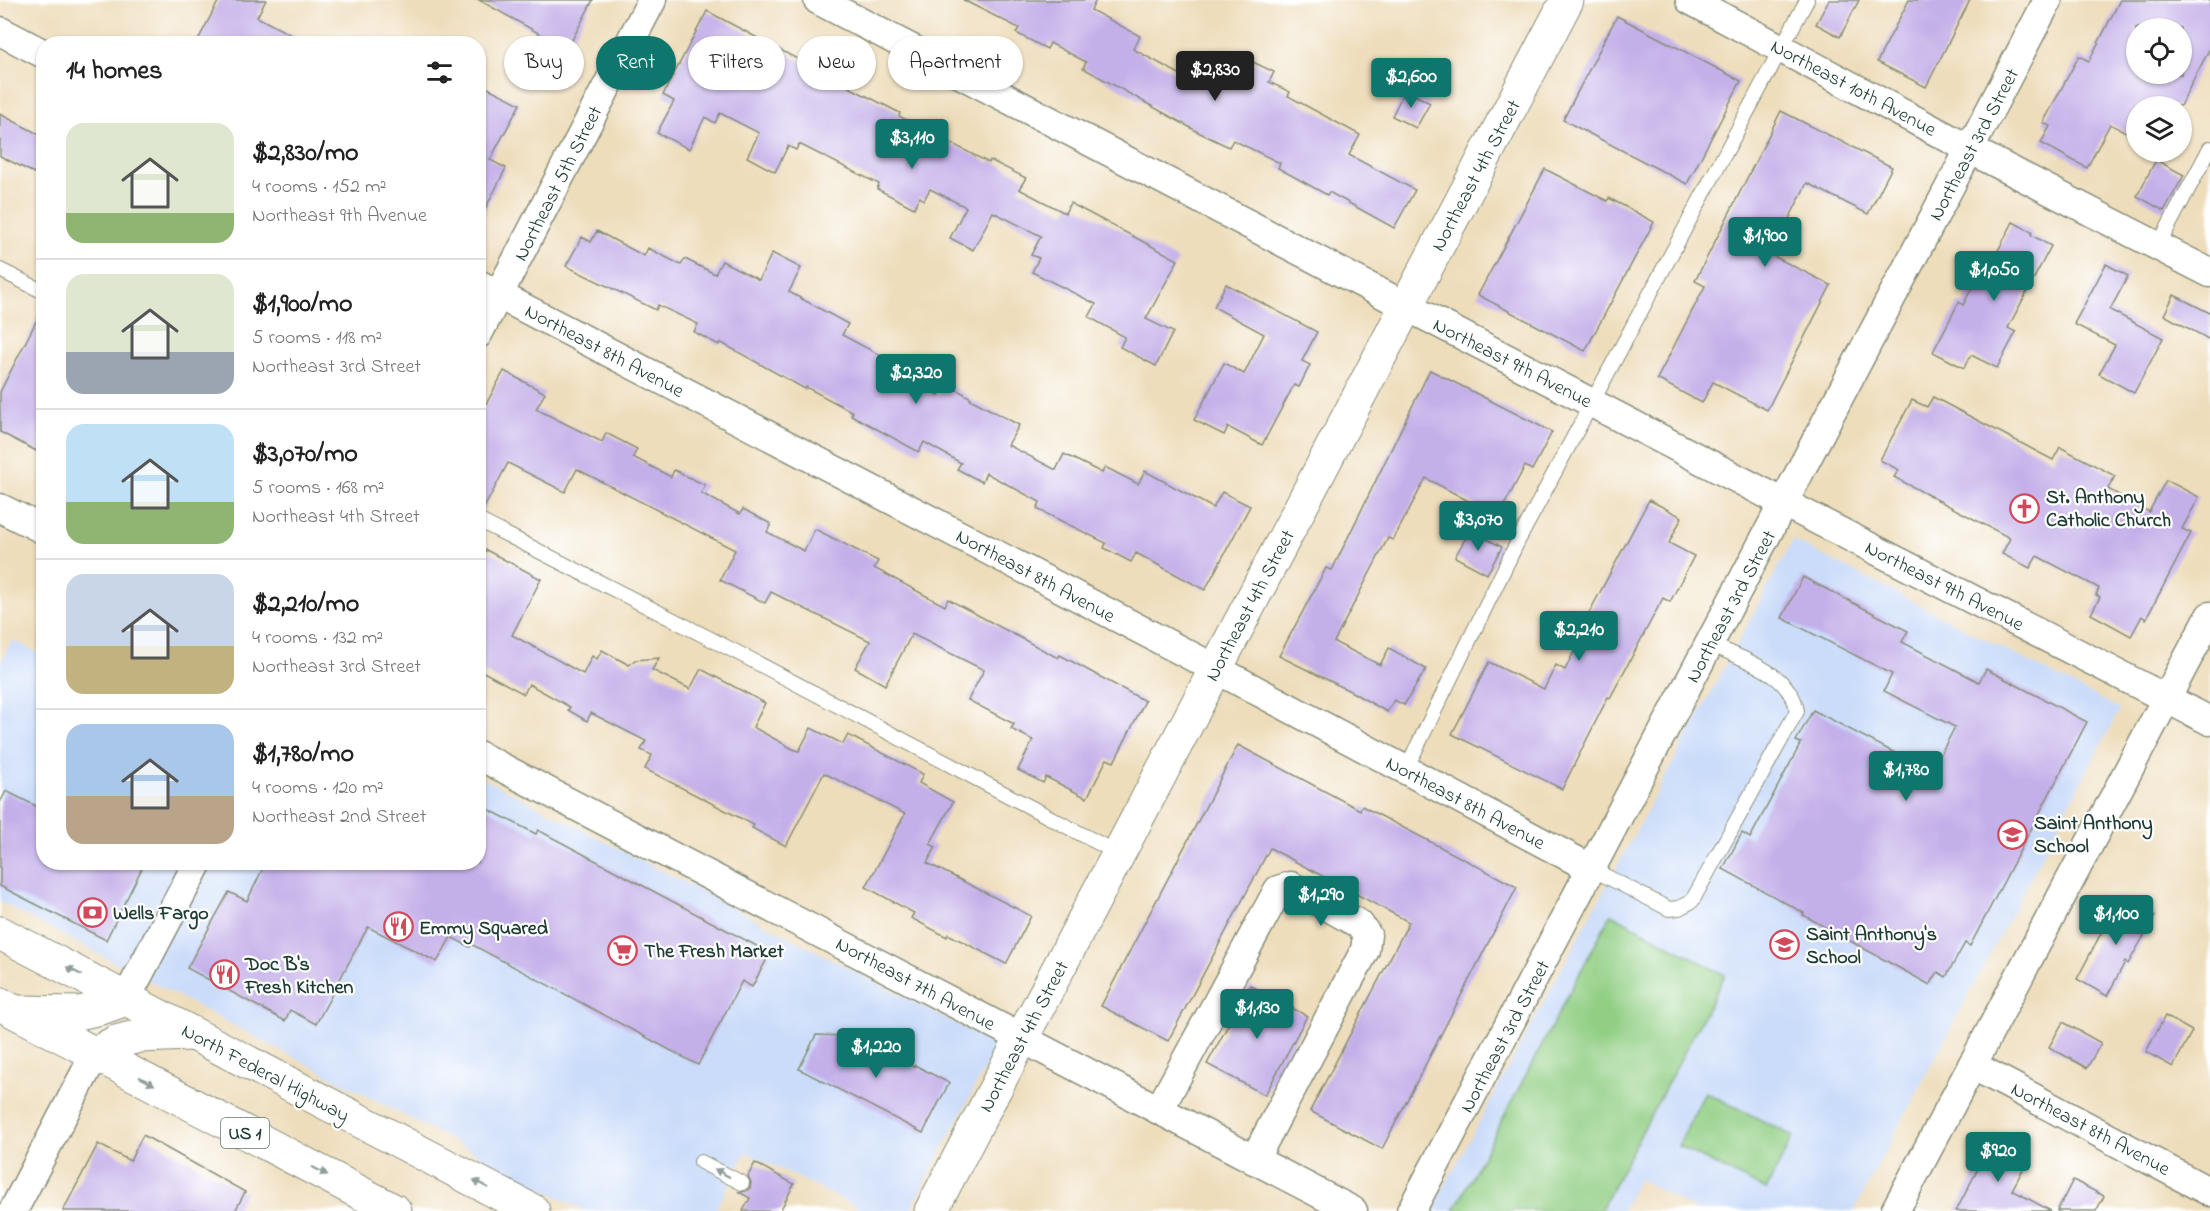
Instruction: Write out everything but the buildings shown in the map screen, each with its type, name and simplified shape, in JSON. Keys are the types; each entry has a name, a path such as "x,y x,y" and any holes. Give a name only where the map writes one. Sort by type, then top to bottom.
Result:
{"street":[{"name":"Northeast 5th Street","path":"489,290 652,0"},
{"name":"Northeast 9th Avenue","path":"818,0 1784,503 2210,721"},
{"name":"Northeast 4th Street","path":"932,1211 1567,0"},
{"name":"Northeast 10th Avenue","path":"1690,0 1971,150 2210,273"},
{"name":"Northeast 3rd Street","path":"1411,1211 2048,0"},
{"path":"0,32 36,50"},
{"name":"Northeast 8th Avenue","path":"489,290 1216,669 1592,869"},
{"path":"0,508 36,526"},
{"path":"1895,1211 2210,616"},
{"name":"Northeast 7th Avenue","path":"486,759 1353,1211"},
{"path":"8,1008 79,1013 126,999 194,870"},
{"path":"1160,1110 1278,890 1291,886 1359,924 1367,935 1365,950 1254,1160"},
{"name":"North Federal Highway","path":"0,933 533,1211"},
{"name":"US 1","path":"8,1008 395,1211"},
{"path":"11,1208 95,1054 116,1042 140,1036 193,1034"},
{"name":"Northeast 8th Avenue","path":"1972,1065 2210,1192"}],"lane":[{"path":"1406,769 1518,541 1807,0"},
{"path":"2158,246 2210,148"},
{"path":"0,270 36,288"},
{"path":"486,524 744,656 1119,854"},
{"path":"1592,869 1669,909 1679,908 1692,901 1797,711 1796,701 1788,687 1777,678 1710,644"},
{"path":"701,1162 742,1183"}],"shaded area":[{"name":"Saint Anthony's School","path":"1793,540 2120,709 1854,1211 1697,1211 1639,1179 1622,1211 1431,1211"},
{"path":"13,640 36,652 36,870 486,870 486,780 997,1045 910,1211 865,1211 746,1152 715,1211 585,1211 0,902 0,662"}],"green space":[{"path":"1611,914 1725,975 1600,1211 1454,1211"},
{"path":"1705,1092 1793,1136 1766,1190 1678,1146"}],"place":[{"name":"St. Anthony Catholic Church","path":"2025,508"},
{"name":"Saint Anthony School","path":"2013,834"},
{"name":"Wells Fargo","path":"92,912"},
{"name":"Emmy Squared","path":"398,927"},
{"name":"Saint Anthony's School","path":"1785,944"},
{"name":"The Fresh Market","path":"623,950"},
{"name":"Doc B's Fresh Kitchen","path":"224,974"}]}
